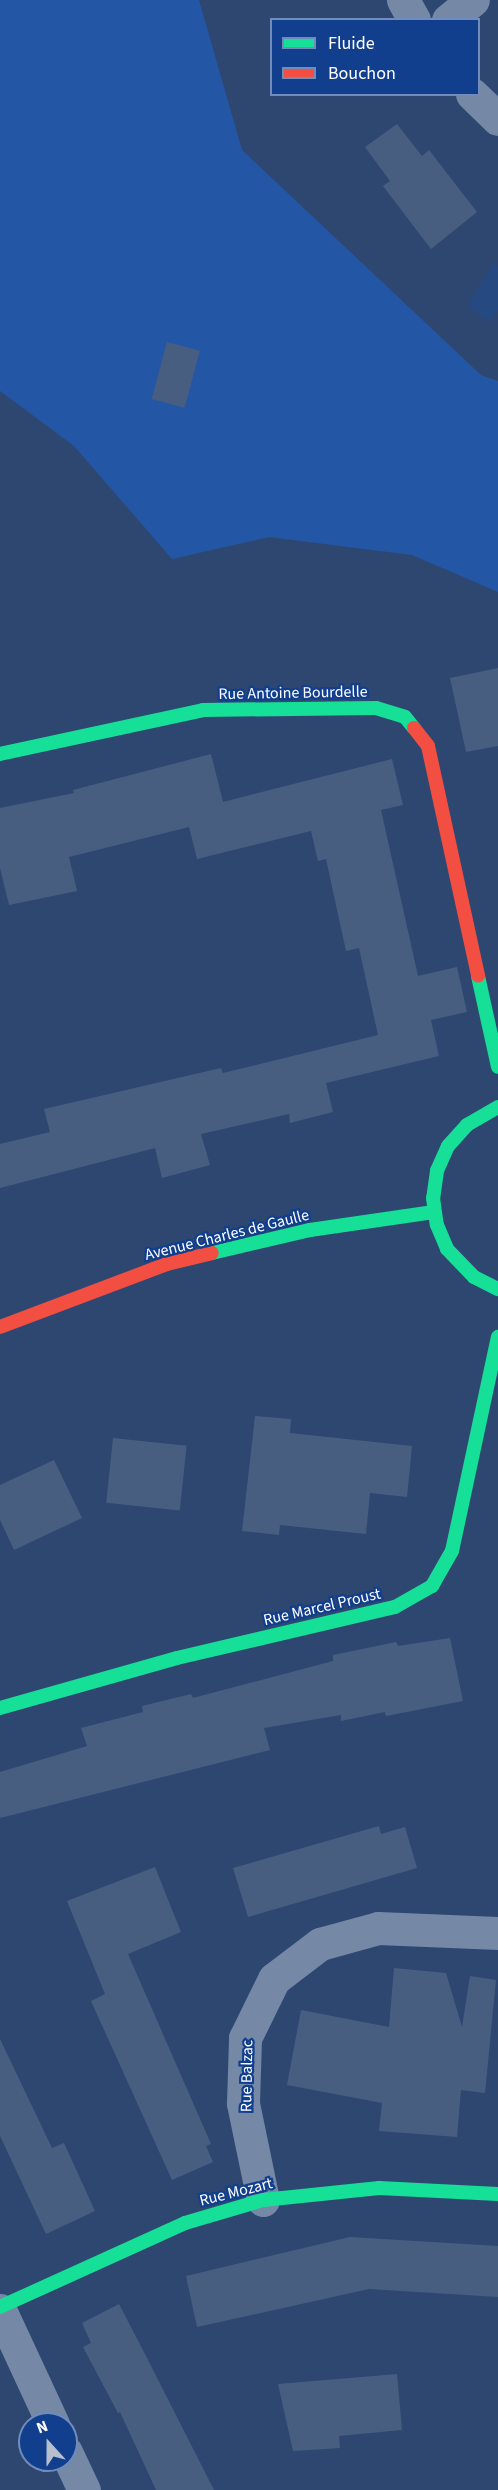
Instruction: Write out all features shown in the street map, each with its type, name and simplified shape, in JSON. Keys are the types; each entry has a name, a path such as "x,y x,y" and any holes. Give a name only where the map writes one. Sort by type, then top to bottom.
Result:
{"street":[{"path":"403,0 413,18"},
{"path":"450,18 473,0"},
{"path":"474,96 498,119"},
{"name":"Rue Antoine Bourdelle","path":"0,754 203,710 376,708 405,717 428,746 498,1067"},
{"path":"498,1107 466,1125 448,1146 434,1185 434,1212 441,1237 454,1259 474,1277 498,1289"},
{"name":"Avenue Charles de Gaulle","path":"0,1327 166,1264 310,1230 434,1212"},
{"name":"Rue Marcel Proust","path":"0,1708 177,1658 395,1607 432,1586 452,1551 498,1337"},
{"name":"Rue Balzac","path":"263,2200 243,2103 244,2038 274,1979 320,1944 378,1928 498,1933"},
{"name":"Rue Mozart","path":"0,2308 185,2223 263,2200 379,2188 498,2194"},
{"path":"0,2308 48,2412"},
{"path":"74,2472 80,2489"}],"shaded area":[{"path":"0,0 199,0 242,150 481,375 498,381 498,592 412,555 269,537 172,559 74,446 0,391"},
{"path":"494,263 498,266 498,311 490,323 467,305"}],"building":[{"path":"397,124 422,156 429,150 477,212 431,249 383,186 390,181 365,147"},
{"path":"167,342 200,351 185,408 152,399"},
{"path":"498,668 498,746 466,752 450,678"},
{"path":"211,754 223,802 392,759 403,805 381,810 418,976 457,967 467,1012 431,1020 439,1056 326,1083 333,1112 290,1123 289,1114 201,1134 210,1165 162,1178 155,1148 0,1188 0,1144 50,1132 44,1109 221,1068 223,1073 378,1035 359,948 346,951 326,859 318,861 311,831 197,859 189,827 69,857 77,891 9,905 0,868 0,808 74,793 73,790"},
{"path":"255,1416 291,1419 290,1433 412,1446 407,1497 370,1493 366,1534 280,1525 279,1535 242,1531"},
{"path":"113,1438 187,1446 180,1510 106,1503"},
{"path":"54,1460 82,1518 14,1550 0,1520 0,1485"},
{"path":"450,1638 463,1701 386,1716 385,1712 341,1721 341,1715 264,1728 270,1750 0,1818 0,1772 87,1746 81,1728 143,1712 142,1706 191,1694 193,1698 333,1661 333,1655 396,1642 398,1646"},
{"path":"379,1826 381,1834 405,1827 417,1868 248,1917 233,1868"},
{"path":"155,1867 181,1932 128,1954 211,2144 206,2146 213,2162 172,2180 91,2001 105,1994 67,1901"},
{"path":"394,1968 446,1973 462,2027 470,1976 496,1980 485,2093 461,2090 457,2137 379,2131 382,2103 287,2085 301,2010 389,2027"},
{"path":"0,2039 52,2148 64,2143 95,2211 46,2234 0,2136"},
{"path":"350,2237 498,2246 498,2297 369,2289 197,2327 186,2276"},
{"path":"119,2304 214,2490 156,2490 120,2412 118,2413 83,2347 91,2343 82,2323"},
{"path":"397,2374 402,2430 339,2436 340,2448 293,2451 278,2384"}],"traffic: fast":[{"path":"0,754 203,710 376,708 405,717 414,728"},
{"path":"478,976 498,1067"},
{"path":"498,1107 467,1125 448,1146 437,1171 433,1198 437,1225 447,1249 474,1277 498,1289"},
{"path":"212,1253 310,1230 434,1212"},
{"path":"0,1708 177,1658 395,1607 432,1586 452,1551 498,1337"},
{"path":"0,2307 185,2223 263,2200 379,2188 498,2194"}],"traffic: jam":[{"path":"414,728 428,746 478,976"},
{"path":"0,1327 167,1264 212,1253"}]}
